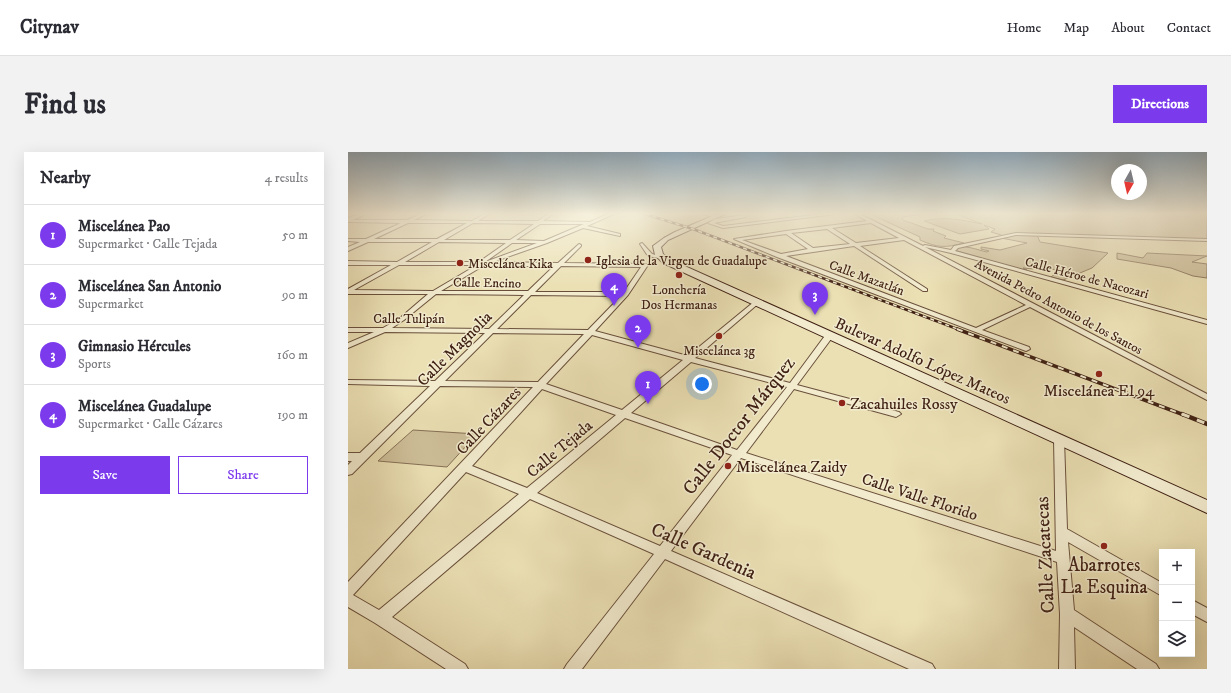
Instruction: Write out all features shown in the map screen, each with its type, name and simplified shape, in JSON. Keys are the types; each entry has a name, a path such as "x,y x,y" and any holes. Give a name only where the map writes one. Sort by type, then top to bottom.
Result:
{"main road":[{"name":"Bulevar Adolfo López Mateos","path":"668,238 661,242 658,246 657,250 661,258 760,301 830,335 1064,440 1207,499"},
{"name":"Bulevar Adolfo López Mateos","path":"672,238 664,246 664,253 685,266 1207,507"}],"street":[{"path":"348,249 371,238"},
{"path":"348,292 444,238"},
{"path":"482,264 482,262 517,238"},
{"path":"348,346 385,330 402,319 435,292 482,264 556,238"},
{"path":"748,238 736,240 778,256"},
{"path":"795,238 812,250"},
{"path":"845,238 925,290"},
{"path":"952,252 956,247 997,238"},
{"path":"1147,238 1207,240"},
{"name":"Avenida Pedro Antonio de los Santos","path":"903,239 1207,397"},
{"name":"Calle Mazatlán","path":"778,256 812,250 903,239"},
{"path":"348,240 546,242"},
{"path":"642,244 650,255 661,258"},
{"name":"Calle Héroe de Nacozari","path":"913,244 952,252 1207,322"},
{"name":"Calle Magnolia","path":"348,471 580,245"},
{"name":"Calle Mazatlán","path":"778,256 1026,349"},
{"path":"348,263 560,264"},
{"name":"Calle Cázares","path":"348,591 626,294 645,265 560,264"},
{"name":"Calle Encino","path":"348,292 626,294"},
{"name":"Calle Tejada","path":"380,618 760,301"},
{"path":"977,330 1030,305"},
{"name":"Calle Tulipán","path":"348,330 589,332 691,358 896,414"},
{"name":"Calle Doctor Márquez","path":"572,669 664,552 830,335"},
{"name":"Calle Valle Florido","path":"348,382 540,385 739,454 1064,559"},
{"name":"Calle Zacatecas","path":"1064,440 1061,532 1067,614 1067,669"},
{"path":"348,457 363,457"},
{"name":"Calle Gardenia","path":"465,467 664,552 844,634 927,669"},
{"path":"1061,532 1159,588"},
{"path":"348,600 380,618 460,669"},
{"path":"1195,609 1207,615"},
{"path":"1067,614 1151,669"}],"shaded area":[{"path":"920,238 945,238 964,243 952,246 937,246 920,240"},
{"path":"1002,238 1038,238 1040,242 1108,253 1092,268 1063,280 1051,277 1059,271 1039,265 1033,269 1023,268 1027,270 1025,271 954,250 966,247 987,252 989,251 981,249 981,247 1000,250 1027,243"},
{"path":"1143,238 1207,238 1207,240"},
{"path":"1117,253 1143,258 1147,253 1207,256 1192,262 1207,264 1207,278 1193,276 1171,268 1117,259"},
{"path":"413,430 477,434 447,467 378,461"}],"railway":[{"path":"717,238 960,330"},
{"path":"957,329 1184,415"},
{"path":"1182,414 1207,424"}],"place":[{"name":"Iglesia de la Virgen de Guadalupe","path":"588,260"},
{"name":"Miscelánea Kika","path":"460,263"},
{"name":"Lonchería Dos Hermanas","path":"679,275"},
{"name":"Miscelánea Guadalupe","path":"614,306"},
{"name":"Gimnasio Hércules","path":"815,315"},
{"name":"Miscelánea 3g","path":"719,336"},
{"name":"Miscelánea San Antonio","path":"638,348"},
{"name":"Miscelánea El 94","path":"1099,374"},
{"name":"Zacahuiles Rossy","path":"842,403"},
{"name":"Miscelánea Pao","path":"648,404"},
{"name":"Miscelánea Zaidy","path":"728,466"},
{"name":"Abarrotes La Esquina","path":"1104,546"}]}
